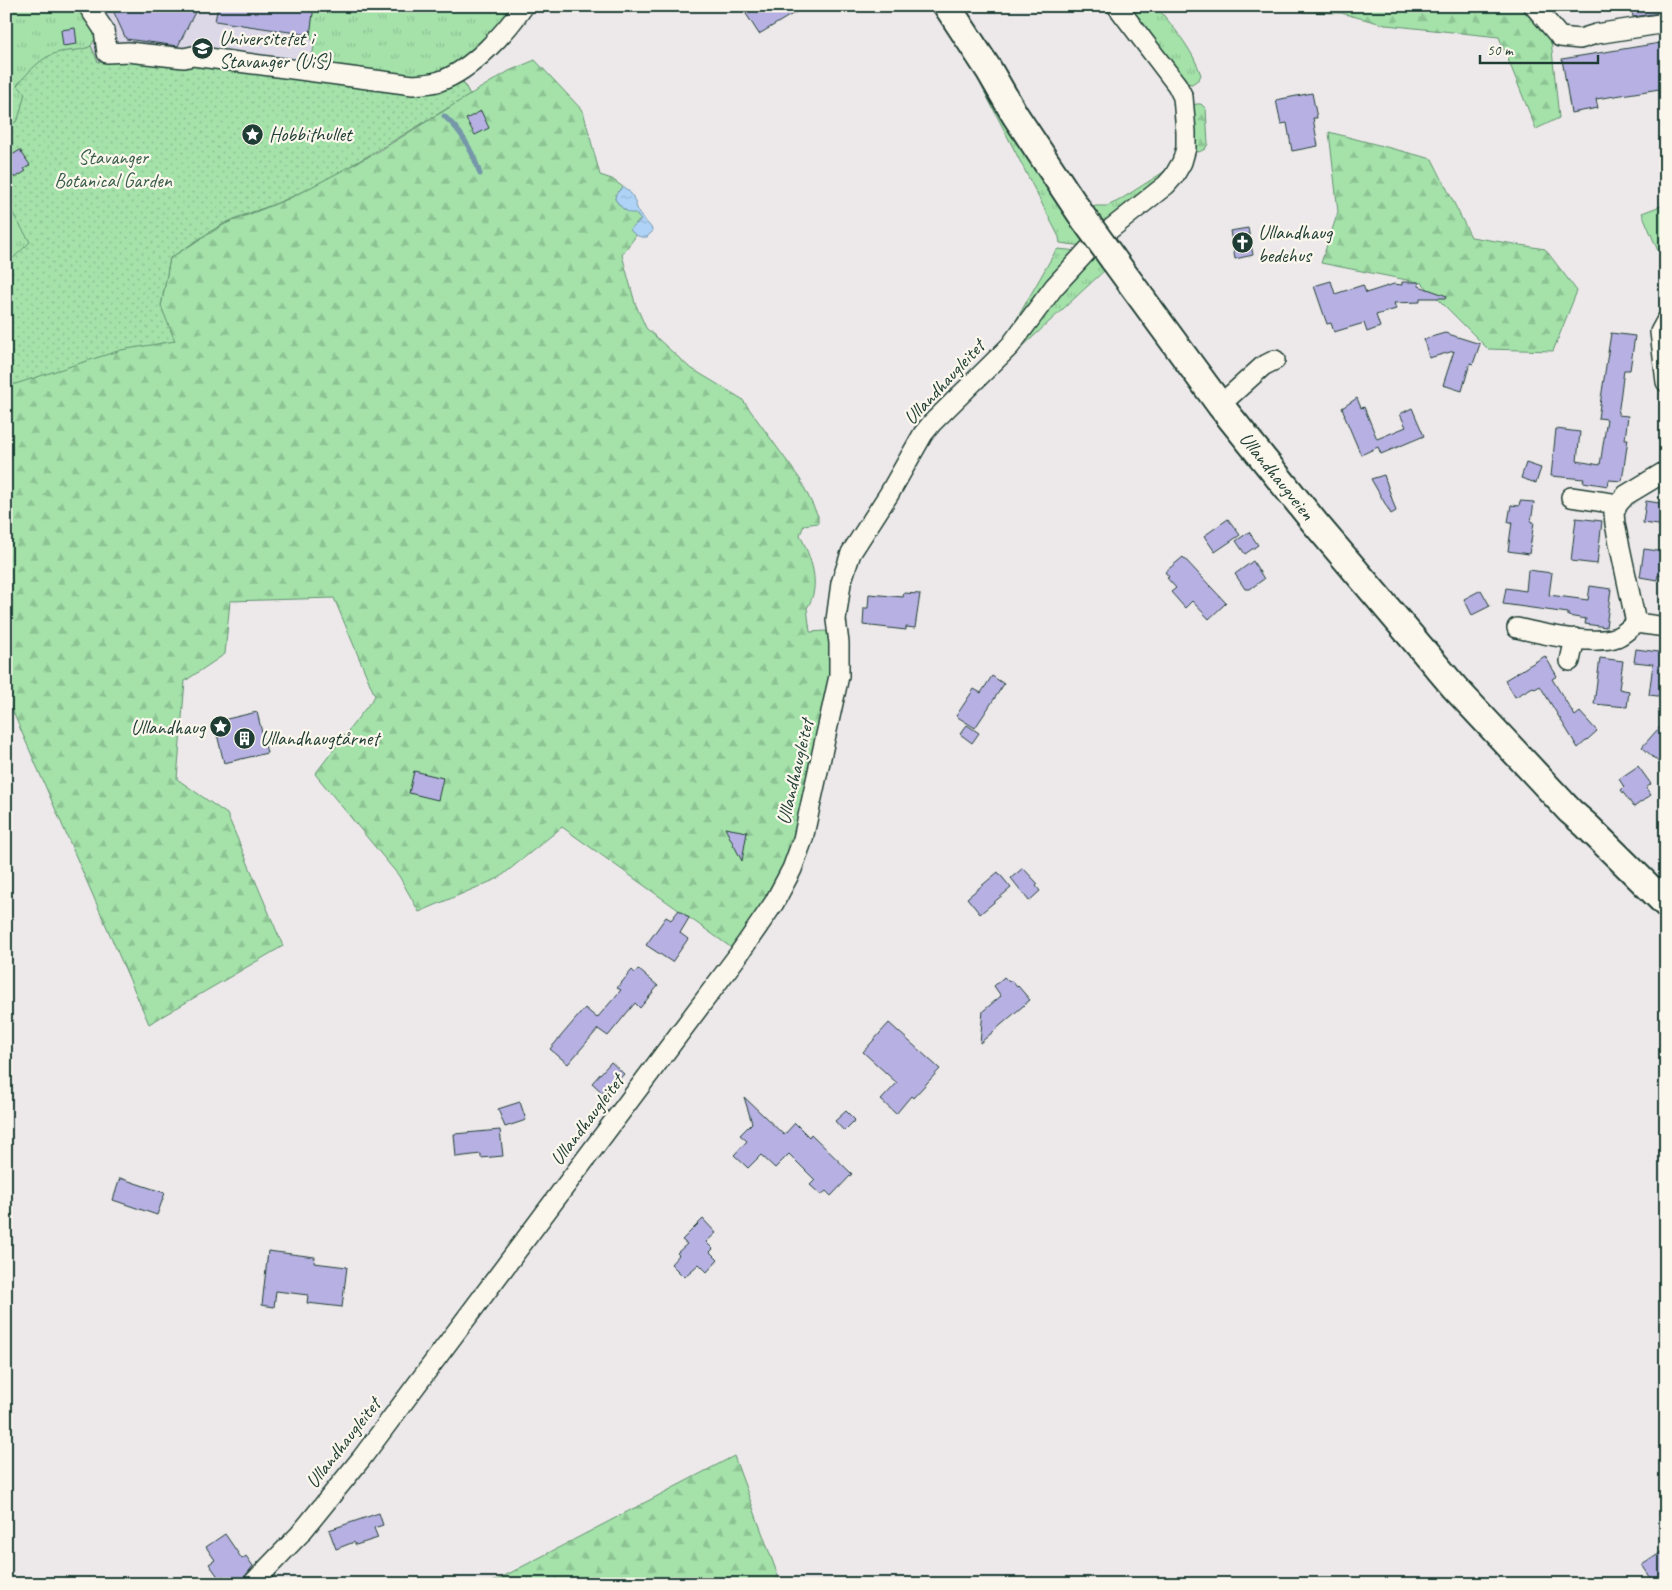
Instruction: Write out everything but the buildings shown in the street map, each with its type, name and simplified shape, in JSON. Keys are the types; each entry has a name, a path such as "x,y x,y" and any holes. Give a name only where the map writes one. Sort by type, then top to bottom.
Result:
{"main road":[{"name":"Ullandhaugveien","path":"933,6 982,76 1014,116 1084,219 1220,405 1315,523 1454,688 1570,811 1666,904"},
{"name":"Ullandhaugveien","path":"947,6 990,70 1014,116"},
{"name":"Ullandhaugveien","path":"1570,811 1581,831 1666,922"}],"street":[{"path":"88,6 104,30 106,53 128,52 184,58 193,56 413,85 441,81 466,67 492,43 524,6"},
{"name":"Ullandhaugleitet","path":"252,1584 300,1534 361,1459 734,960 774,903 792,869 803,839 840,676 836,620 841,583 851,553 902,472 923,434 932,422 1010,346 1054,286 1088,250 1108,231 1166,185 1180,166 1186,148 1183,97 1117,6"},
{"path":"1534,6 1560,37 1580,39 1596,34 1666,23"},
{"path":"1666,321 1660,332 1666,382"},
{"path":"1220,405 1263,366 1275,360"},
{"path":"1636,622 1614,513 1618,504 1626,495 1666,471"},
{"path":"1571,497 1618,504"},
{"path":"1517,628 1547,635 1598,640 1618,637 1636,622 1666,627"},
{"path":"1570,661 1575,638"}],"shaded area":[{"name":"Universitetet i Stavanger (UiS)","path":"6,6 316,6 314,7 310,35 314,44 313,52 308,62 188,66 121,61 98,62"}],"green space":[{"name":"Stavanger Botanical Garden","path":"6,6 77,6 95,31 95,39 91,46 98,62 121,61 188,66 308,62 313,52 314,44 310,35 313,7 316,6 520,6 460,76 470,95 288,199 225,224 161,306 6,387"},
{"path":"1125,6 1156,6 1188,47 1201,75 1199,79 1192,84 1184,83"},
{"path":"1302,6 1519,6 1551,40 1559,118 1536,129 1499,37 1386,25 1341,13 1303,12"},
{"name":"Stavanger Botanical Garden","path":"91,46 98,62 121,61 188,66 194,63 373,84 460,76 470,95 335,174 281,202 225,223 170,258 161,306 175,341 121,350 6,387 7,264 30,242 6,202 6,129 18,120 25,93 17,85 31,70 53,54"},
{"path":"535,60 583,111 600,175 612,179 623,187 616,194 615,199 620,206 635,213 641,220 636,223 631,231 636,235 622,255 635,303 646,328 689,367 742,399 800,479 818,516 818,523 804,525 800,535 811,562 814,581 814,590 807,608 810,632 825,631 829,633 834,661 792,851 773,893 736,951 562,827 499,878 419,912 399,876 315,774 375,696 334,598 230,601 225,654 185,681 177,779 227,814 283,946 149,1024 6,696 6,341 161,306 170,258 225,224 288,199 379,151 447,109 458,100 509,71"},
{"path":"982,82 1087,243 1083,246 1060,243 1059,237 981,85"},
{"path":"1201,104 1206,109 1208,144 1205,149 1199,152 1192,149 1193,106"},
{"path":"1329,132 1432,159 1471,237 1545,249 1577,291 1553,351 1488,349 1422,283 1321,263 1338,212"},
{"path":"1171,164 1167,175 1102,227 1090,211 1095,206 1107,206 1118,201 1162,173"},
{"path":"1666,204 1666,248 1658,251 1642,213"},
{"path":"1058,249 1078,251 1007,336 1055,252"},
{"path":"1094,252 1106,269 1020,349 1018,347"},
{"path":"734,1456 781,1584 489,1584"}],"water":[{"path":"623,187 630,193 640,215 653,231 647,237 637,236 631,231 630,229 641,220 635,213 630,213 622,208 615,199 616,194"}],"waterway":[{"path":"444,116 466,142 480,174"}],"place":[{"name":"Universitetet i Stavanger (UiS)","path":"203,49"},
{"name":"Hobbithullet","path":"253,134"},
{"name":"Ullandhaug bedehus","path":"1242,243"},
{"name":"Ullandhaug","path":"221,727"},
{"name":"Ullandhaugtårnet","path":"244,738"}]}
